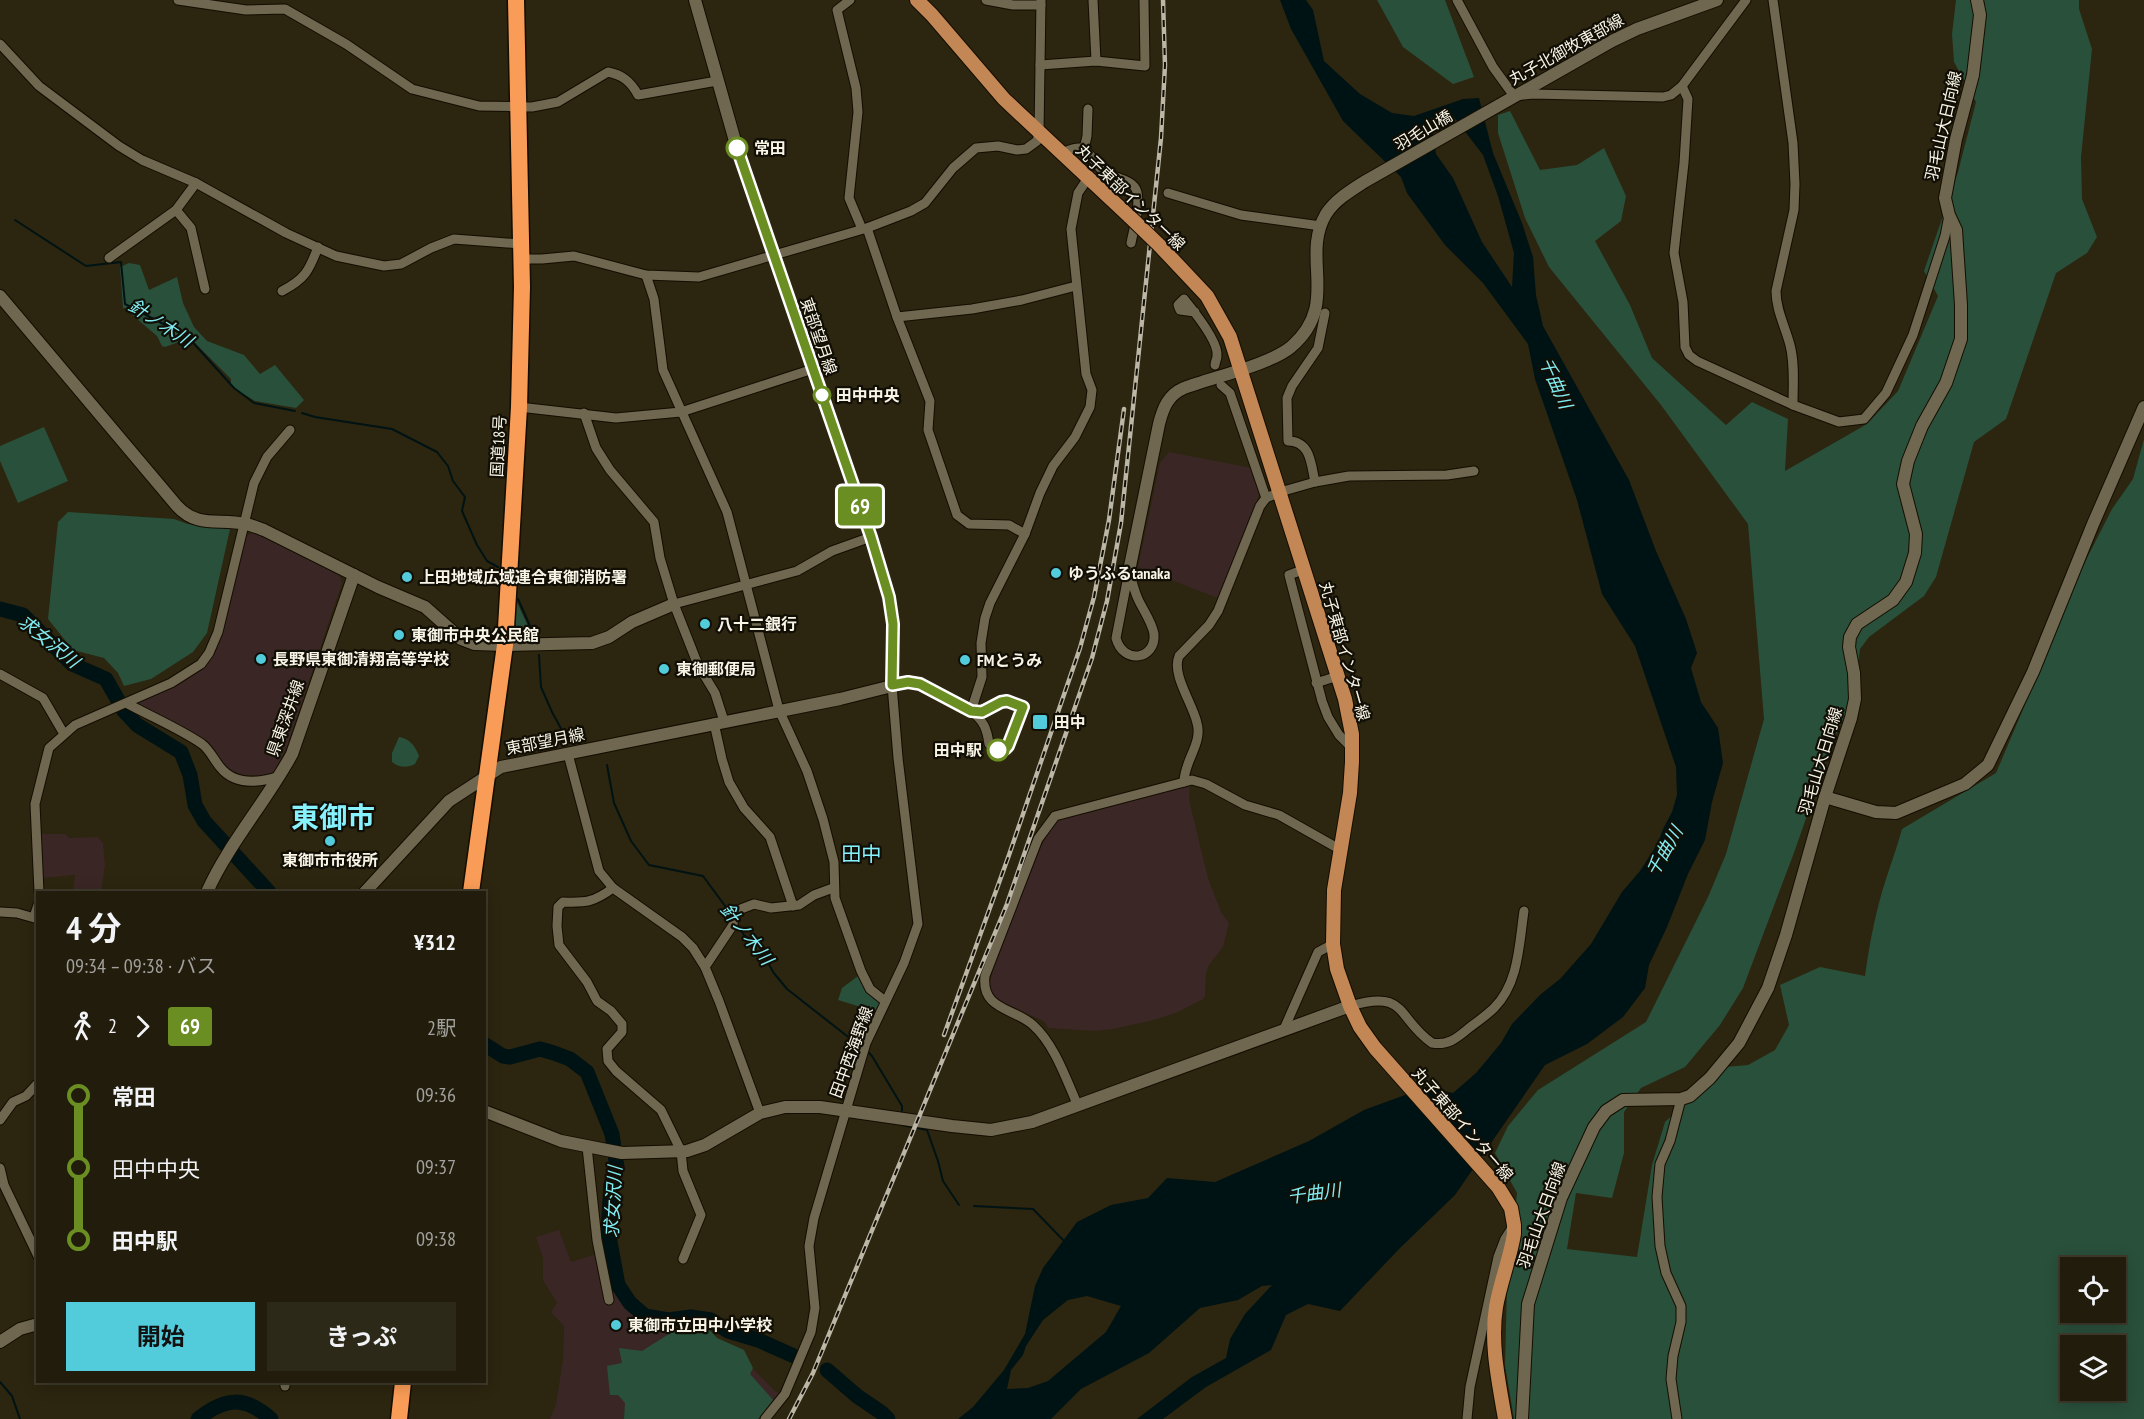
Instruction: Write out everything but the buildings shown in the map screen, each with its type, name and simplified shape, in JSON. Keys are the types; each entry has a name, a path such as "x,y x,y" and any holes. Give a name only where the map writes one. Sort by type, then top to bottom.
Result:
{"highway":[{"name":"国道18号","path":"471,891 505,645 519,407 521,252 516,0"},
{"path":"399,1419 403,1383"}],"main road":[{"name":"東部望月線","path":"695,0 717,81 772,255 871,537 889,597 893,624 892,685"},
{"name":"丸子東部インター線","path":"917,0 1004,99 1159,245 1207,296 1230,337 1305,569 1347,710 1352,748 1351,784 1334,890 1333,944 1337,969 1350,1006 1368,1038 1403,1081 1486,1173 1507,1200 1514,1225 1512,1245 1499,1292 1494,1322 1495,1356 1505,1419"},
{"name":"丸子北御牧東部線","path":"1499,106 1612,41 1637,29 1717,0"},
{"name":"羽毛山大日向線","path":"1522,1419 1530,1292 1561,1198 1594,1127 1606,1111 1623,1100 1681,1099 1690,1096 1699,1089 1739,1043 1768,988 1851,718 1855,699 1854,673 1849,647 1850,637 1857,624 1893,600 1906,582 1915,553 1916,534 1903,484 1908,461 1922,426 1946,382 1961,339 1958,247 1956,230 1945,198 1956,139 1973,75 1980,15 1977,0"},
{"name":"羽毛山橋","path":"1321,226 1326,214 1336,202 1364,182 1499,106"},
{"path":"1129,571 1157,434 1166,403 1179,390 1283,352 1296,342 1309,326 1318,295 1317,246 1321,226"},
{"path":"0,296 184,514 199,521 245,524 264,530 425,608 468,643 505,645 592,643 609,638 632,622 674,604"},
{"path":"1825,797 1876,812 1896,813 1965,784 1979,775 1988,765 2033,672 2093,524 2144,407"},
{"name":"県東深井線","path":"208,891 226,854 280,776 292,754 354,575"},
{"name":"東部望月線","path":"366,891 449,801 501,767 840,699 908,682 920,684 971,711"},
{"path":"486,1112 561,1141 606,1151 622,1152 687,1151 705,1145 760,1113 785,1107 820,1107 991,1130 1032,1122 1350,1006"},
{"path":"0,1342 20,1329 36,1325"}],"street":[{"path":"178,0 285,9 346,44 412,89 478,106 532,107 558,102 608,72 617,74 629,82 638,95 717,81"},
{"path":"850,0 837,10 856,88 857,122 849,198 864,228 930,401 927,430 957,515 969,524 1009,525 1025,534"},
{"path":"0,44 39,86 119,146 142,160 196,183 286,233 336,256 384,266 401,264 454,239 521,252 542,259 574,256 646,275 699,277 864,228 911,211 926,203 953,168 976,148 998,146 1017,150 1026,149 1037,141 1041,3 986,0"},
{"path":"1093,0 1096,60"},
{"path":"1040,65 1096,60 1145,66 1144,0"},
{"path":"1457,0 1493,67 1514,96 1533,94 1663,98 1682,86 1746,0"},
{"path":"1773,0 1793,143 1794,210 1776,291 1776,304 1790,344 1794,364 1793,405"},
{"path":"1682,86 1688,99 1684,164 1674,253 1683,302 1685,347 1689,355 1697,361 1793,405 1839,422 1864,419 1886,393 1913,335 1945,236 1949,215"},
{"path":"1084,149 1088,109"},
{"path":"1062,153 1077,148 1084,149 1103,171 1131,183 1135,188 1137,208 1131,243"},
{"path":"971,711 982,677 981,643 990,603 1025,534 1053,466 1075,437 1092,399 1092,390 1086,374 1071,229 1078,194 1088,178"},
{"path":"110,258 176,210 196,183"},
{"path":"1168,193 1241,215 1321,226"},
{"path":"176,210 191,228 205,289"},
{"path":"282,291 298,283 309,272 318,248"},
{"path":"646,275 654,299 663,370 727,512 779,710 807,771 823,819 834,862 835,898 861,971 870,989 885,1001"},
{"path":"897,317 972,309 1022,300 1076,286"},
{"path":"1195,312 1214,345 1218,356 1215,365"},
{"path":"1316,482 1306,449 1299,442 1288,441 1287,398 1292,386 1318,348 1325,313"},
{"path":"519,407 616,418 681,412 813,369"},
{"path":"1221,385 1230,393 1266,498"},
{"path":"584,413 596,448 610,470 654,522 660,558 674,604 698,665 715,693 722,759 729,782 744,808 770,837 793,906"},
{"path":"39,891 35,804 49,748 75,725 123,706 171,683 201,664 209,653 218,632 254,483 267,457 290,430"},
{"path":"1184,782 1187,764 1197,743 1198,725 1182,685 1177,661 1179,656 1209,625 1218,611 1260,506 1266,498 1316,482 1349,476 1447,475 1474,471"},
{"path":"674,604 797,571 832,551 871,537"},
{"path":"1305,569 1289,574 1316,683 1328,717 1339,735 1352,748"},
{"path":"1129,571 1154,636 1150,650 1141,656 1131,656 1118,646 1117,630 1129,571"},
{"path":"1124,595 1129,591 1136,594"},
{"path":"0,674 43,698 64,734"},
{"path":"1316,683 1338,676"},
{"name":"田中西海野線","path":"765,1419 785,1394 811,1332 815,1308 809,1246 814,1218 866,1043 904,963 918,924 898,758 892,685"},
{"path":"1007,701 1023,707 1008,746 998,750 989,744 986,726 971,711 982,712 1007,701"},
{"path":"123,706 204,746 231,777 243,781 262,782 280,776"},
{"path":"1328,717 1347,710"},
{"path":"568,754 599,871 613,888 682,937 693,948 705,967 760,1113"},
{"path":"1078,1106 1046,1039 1031,1023 1006,1010 986,994 985,976 1038,839 1055,816 1192,780 1206,784 1245,805 1279,815 1341,850"},
{"path":"613,888 598,899 585,903 563,902 558,907 559,945 587,982 597,1001 611,1011 622,1024 622,1032 608,1049 608,1061 616,1071 661,1110 681,1152 683,1171 701,1215 683,1259"},
{"path":"705,967 733,925 734,915 741,909 754,904 771,908 799,905 814,895 833,888"},
{"path":"1350,1006 1373,1001 1389,1002 1403,1011 1432,1042 1438,1044 1451,1042 1495,1007 1506,991 1515,971 1524,911"},
{"path":"0,912 17,913 36,918"},
{"path":"1284,1029 1318,952 1333,944"},
{"path":"0,1120 13,1102 26,1096 36,1085"},
{"path":"1677,1419 1671,1379 1673,1356 1681,1322 1681,1306 1664,1264 1660,1246 1657,1197 1660,1164 1670,1141 1681,1099"},
{"path":"587,1147 597,1240 609,1300"},
{"path":"0,1168 4,1185 36,1252"},
{"path":"1467,1419 1470,1387 1498,1257 1514,1225"}],"shaded area":[{"path":"1169,452 1252,468 1260,492 1220,599 1138,567 1160,463"},
{"name":"長野県東御清翔高等学校","path":"253,533 276,542 339,575 342,583 287,746 273,775 262,776 232,774 207,745 128,704 201,664 218,631 246,536"},
{"path":"1190,784 1189,800 1208,878 1221,912 1229,923 1223,947 1209,965 1206,973 1203,999 1178,1012 1154,1020 1094,1031 1048,1028 1045,1022 994,998 989,992 989,985 994,966 1041,846 1057,820"},
{"path":"40,834 65,834 69,838 98,837 103,843 105,865 101,891 73,891 75,875 42,878"},
{"name":"東御市立田中小学校","path":"559,1230 571,1262 606,1251 612,1286 624,1304 639,1317 667,1324 675,1330 686,1331 697,1326 707,1327 717,1338 744,1350 753,1369 776,1392 785,1394 765,1419 550,1419 556,1404 563,1360 564,1326 551,1312 557,1303 543,1280 543,1258 536,1237"}],"green space":[{"path":"1377,0 1445,0 1474,77 1453,84 1403,47"},
{"path":"1956,0 2079,0 2079,9 2092,49 2081,157 2082,199 2097,237 2087,253 2056,273 2006,419 1974,442 1936,577 1924,596 1869,637 1860,649 1855,693 1833,741 1743,988 1720,1025 1685,1067 1641,1088 1624,1112 1624,1153 1612,1198 1576,1193 1567,1249 1637,1257 1652,1165 1665,1122 1725,1067 1748,1065 1775,1050 1789,1025 1780,985 1820,967 1865,976 1879,902 1902,829 1996,773 2049,648 2066,599 2112,509 2133,479 2144,439 2144,1419 1514,1419 1505,1365 1507,1286 1517,1193 1495,1153 1508,1126 1538,1090 1646,1022 1708,897 1726,854 1764,719 1748,524 1661,405 1549,267 1525,218 1498,133 1498,115 1510,111 1540,170 1577,165 1604,148 1626,196 1621,221 1595,241 1630,305 1652,358 1726,425 1752,402 1788,419 1785,471 1867,424 1898,391 1938,296 1924,271 1958,172 1976,102 1954,62 1952,34"},
{"path":"129,263 140,265 149,290 177,277 183,303 194,327 207,341 244,355 260,374 275,365 304,400 296,408 255,401 231,386 231,379 190,338 162,346 157,336 130,313 129,309 123,308 120,267"},
{"path":"44,427 68,481 18,503 0,461 0,446"},
{"path":"68,512 174,519 188,524 230,529 207,633 193,652 151,679 124,686 118,673 104,658 73,650 48,619 58,522"},
{"path":"516,600 532,635 520,635 516,632"},
{"path":"399,737 409,741 416,749 419,756 415,764 404,767 392,762 392,753"},
{"path":"858,976 863,978 882,1001 877,1012 838,1000 842,988"},
{"path":"697,1326 707,1327 717,1338 744,1350 753,1368 750,1374 773,1400 758,1419 624,1419 625,1403 618,1395 610,1395 607,1366 622,1363 619,1348 642,1351 675,1330 686,1331"}],"water":[{"name":"千曲川","path":"1280,0 1306,0 1313,10 1324,61 1360,94 1392,113 1414,116 1463,99 1479,98 1493,153 1522,223 1533,257 1536,295 1543,326 1629,480 1656,551 1686,619 1697,653 1691,668 1701,702 1718,728 1723,763 1712,802 1705,840 1649,965 1645,988 1623,1017 1587,1044 1545,1065 1455,1195 1340,1311 1308,1304 1286,1315 1271,1350 1206,1387 1163,1419 1137,1419 1192,1377 1226,1358 1230,1339 1245,1314 1272,1285 1262,1286 1238,1300 1200,1308 1149,1353 1081,1389 1051,1419 958,1419 973,1407 1004,1370 1025,1334 1035,1286 1043,1268 1077,1222 1111,1205 1148,1198 1167,1178 1215,1182 1309,1141 1364,1110 1427,1087 1453,1093 1476,1073 1501,1043 1512,1024 1541,994 1560,979 1591,944 1622,892 1640,871 1658,843 1677,795 1676,767 1635,646 1602,594 1577,500 1535,379 1528,344 1483,283 1445,245 1407,193 1401,177 1343,121 1291,29","holes":["1450,112 1483,155 1498,196 1514,253 1512,287 1482,242 1453,178 1436,154 1431,118","1087,1296 1121,1306 1106,1332 1048,1381 1028,1388 1007,1389 1011,1370 1023,1355 1026,1346 1043,1320 1068,1300"]}],"waterway":[{"name":"針ノ木川","path":"15,220 86,266 121,262 125,304 188,337 234,388 254,403 295,411"},
{"name":"針ノ木川","path":"302,413 392,429 437,452 448,466 453,481 465,497 462,511 477,545 487,561 498,567"},
{"name":"針ノ木川","path":"518,599 534,635"},
{"name":"求女沢川","path":"0,609 23,615 72,664 106,679 124,711 137,725 181,752 190,775 195,805 204,821 268,891"},
{"name":"針ノ木川","path":"539,655 541,687 564,734"},
{"name":"針ノ木川","path":"607,765 614,803 631,841 649,865 703,876 731,914"},
{"name":"針ノ木川","path":"737,924 744,935 759,945 773,972 787,989 861,1047"},
{"name":"求女沢川","path":"486,1045 503,1056 510,1057 540,1049 570,1059 587,1072 612,1134 617,1167 611,1185 608,1231 618,1285 630,1303 645,1316 668,1320 691,1317 711,1320 728,1331 758,1340 794,1356"},
{"name":"針ノ木川","path":"868,1052 902,1106 902,1111"},
{"name":"針ノ木川","path":"902,1125 927,1130 943,1181 959,1205"},
{"name":"針ノ木川","path":"974,1206 1033,1209 1065,1242"},
{"name":"求女沢川","path":"827,1370 888,1419"},
{"path":"0,1382 12,1396 20,1419"},
{"path":"198,1419 217,1406 235,1402 252,1406 271,1419"}],"railway":[{"path":"789,1419 813,1373 1007,904 1092,658 1107,601 1121,523 1161,138 1165,65 1163,0"},
{"path":"944,1035 1080,648 1094,597 1109,520 1124,409"}],"bus line":[{"name":"69","path":"737,148 772,255 832,421 889,597 893,624 892,685 908,682 920,684 971,711 982,712 1007,701 1023,707 1008,746 998,750"}],"place":[{"name":"常田","path":"737,148"},
{"name":"田中中央","path":"822,395"},
{"name":"ゆうふるtanaka","path":"1056,573"},
{"name":"上田地域広域連合東御消防署","path":"407,577"},
{"name":"八十二銀行","path":"705,624"},
{"name":"東御市中央公民館","path":"399,635"},
{"name":"長野県東御清翔高等学校","path":"261,659"},
{"name":"FMとうみ","path":"965,660"},
{"name":"東御郵便局","path":"664,669"},
{"name":"田中","path":"1040,722"},
{"name":"田中駅","path":"998,750"},
{"name":"東御市市役所","path":"330,841"},
{"name":"東御市立田中小学校","path":"616,1325"}],"district":[{"name":"東御市","path":"333,816"},
{"name":"田中","path":"861,854"}]}
